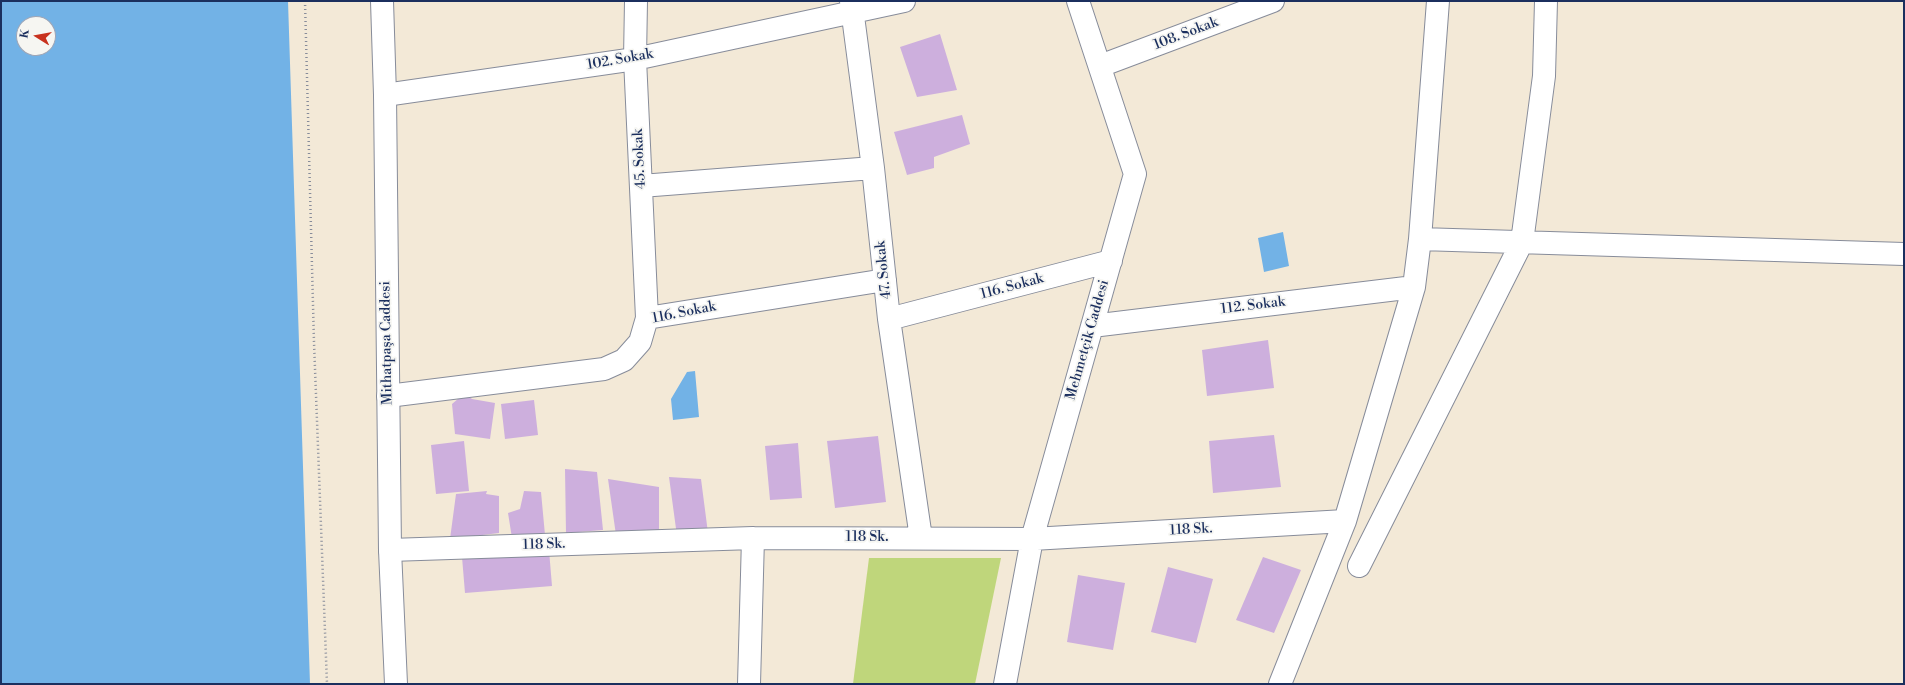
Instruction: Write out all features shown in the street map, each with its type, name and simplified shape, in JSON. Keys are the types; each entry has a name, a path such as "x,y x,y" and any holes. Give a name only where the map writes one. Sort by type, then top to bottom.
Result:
{"street":[{"name":"Mithatpaşa Caddesi","path":"382,1 385,95 390,550 396,684"},
{"name":"45. Sokak","path":"636,1 635,59 647,318"},
{"name":"102. Sokak","path":"385,95 635,59 806,21 852,7 904,1"},
{"name":"Mehmetçik Caddesi","path":"1005,684 1032,539 1135,174 1078,1"},
{"name":"108. Sokak","path":"1100,66 1273,1"},
{"path":"1280,684 1345,521 1414,287 1420,239 1438,1"},
{"path":"1358,566 1522,242 1544,76 1546,1"},
{"name":"47. Sokak","path":"852,7 873,168 889,319 921,538"},
{"path":"641,186 873,168"},
{"path":"1420,239 1904,254"},
{"name":"116. Sokak","path":"889,319 1111,261"},
{"name":"116. Sokak","path":"388,396 604,369 624,360 640,342 647,318 885,280"},
{"name":"112. Sokak","path":"1092,326 1414,287"},
{"name":"118 Sk.","path":"390,550 753,538 1032,539 1345,521"},
{"path":"749,684 753,538"}],"path":[{"path":"305,1 313,319 327,684"}],"green space":[{"path":"869,558 1001,558 975,684 853,684"}],"water":[{"path":"1,1 288,1 310,684 1,684"},
{"path":"1283,232 1289,266 1264,272 1258,238"},
{"path":"695,371 699,417 673,420 671,399 687,372"}],"building":[{"path":"940,34 957,90 917,97 900,47"},
{"path":"962,115 970,144 934,157 934,168 907,175 894,132"},
{"path":"1268,340 1274,388 1207,396 1202,350"},
{"path":"465,393 472,399 495,403 490,439 455,434 452,404"},
{"path":"534,400 538,435 505,439 501,404"},
{"path":"1274,435 1281,487 1213,493 1209,441"},
{"path":"878,436 886,502 835,508 827,441"},
{"path":"464,441 469,491 436,494 431,445"},
{"path":"798,443 802,498 770,500 765,446"},
{"path":"565,469 597,472 603,530 566,533"},
{"path":"669,477 701,479 708,533 677,536"},
{"path":"608,479 659,487 659,532 616,535"},
{"path":"487,491 486,494 499,496 499,533 450,539 456,494"},
{"path":"524,491 541,492 545,535 512,538 508,513 520,509"},
{"path":"549,550 552,586 465,593 462,557"},
{"path":"1263,557 1301,570 1274,633 1236,620"},
{"path":"1168,567 1213,579 1196,643 1151,632"},
{"path":"1078,575 1125,583 1113,650 1067,642"}]}
